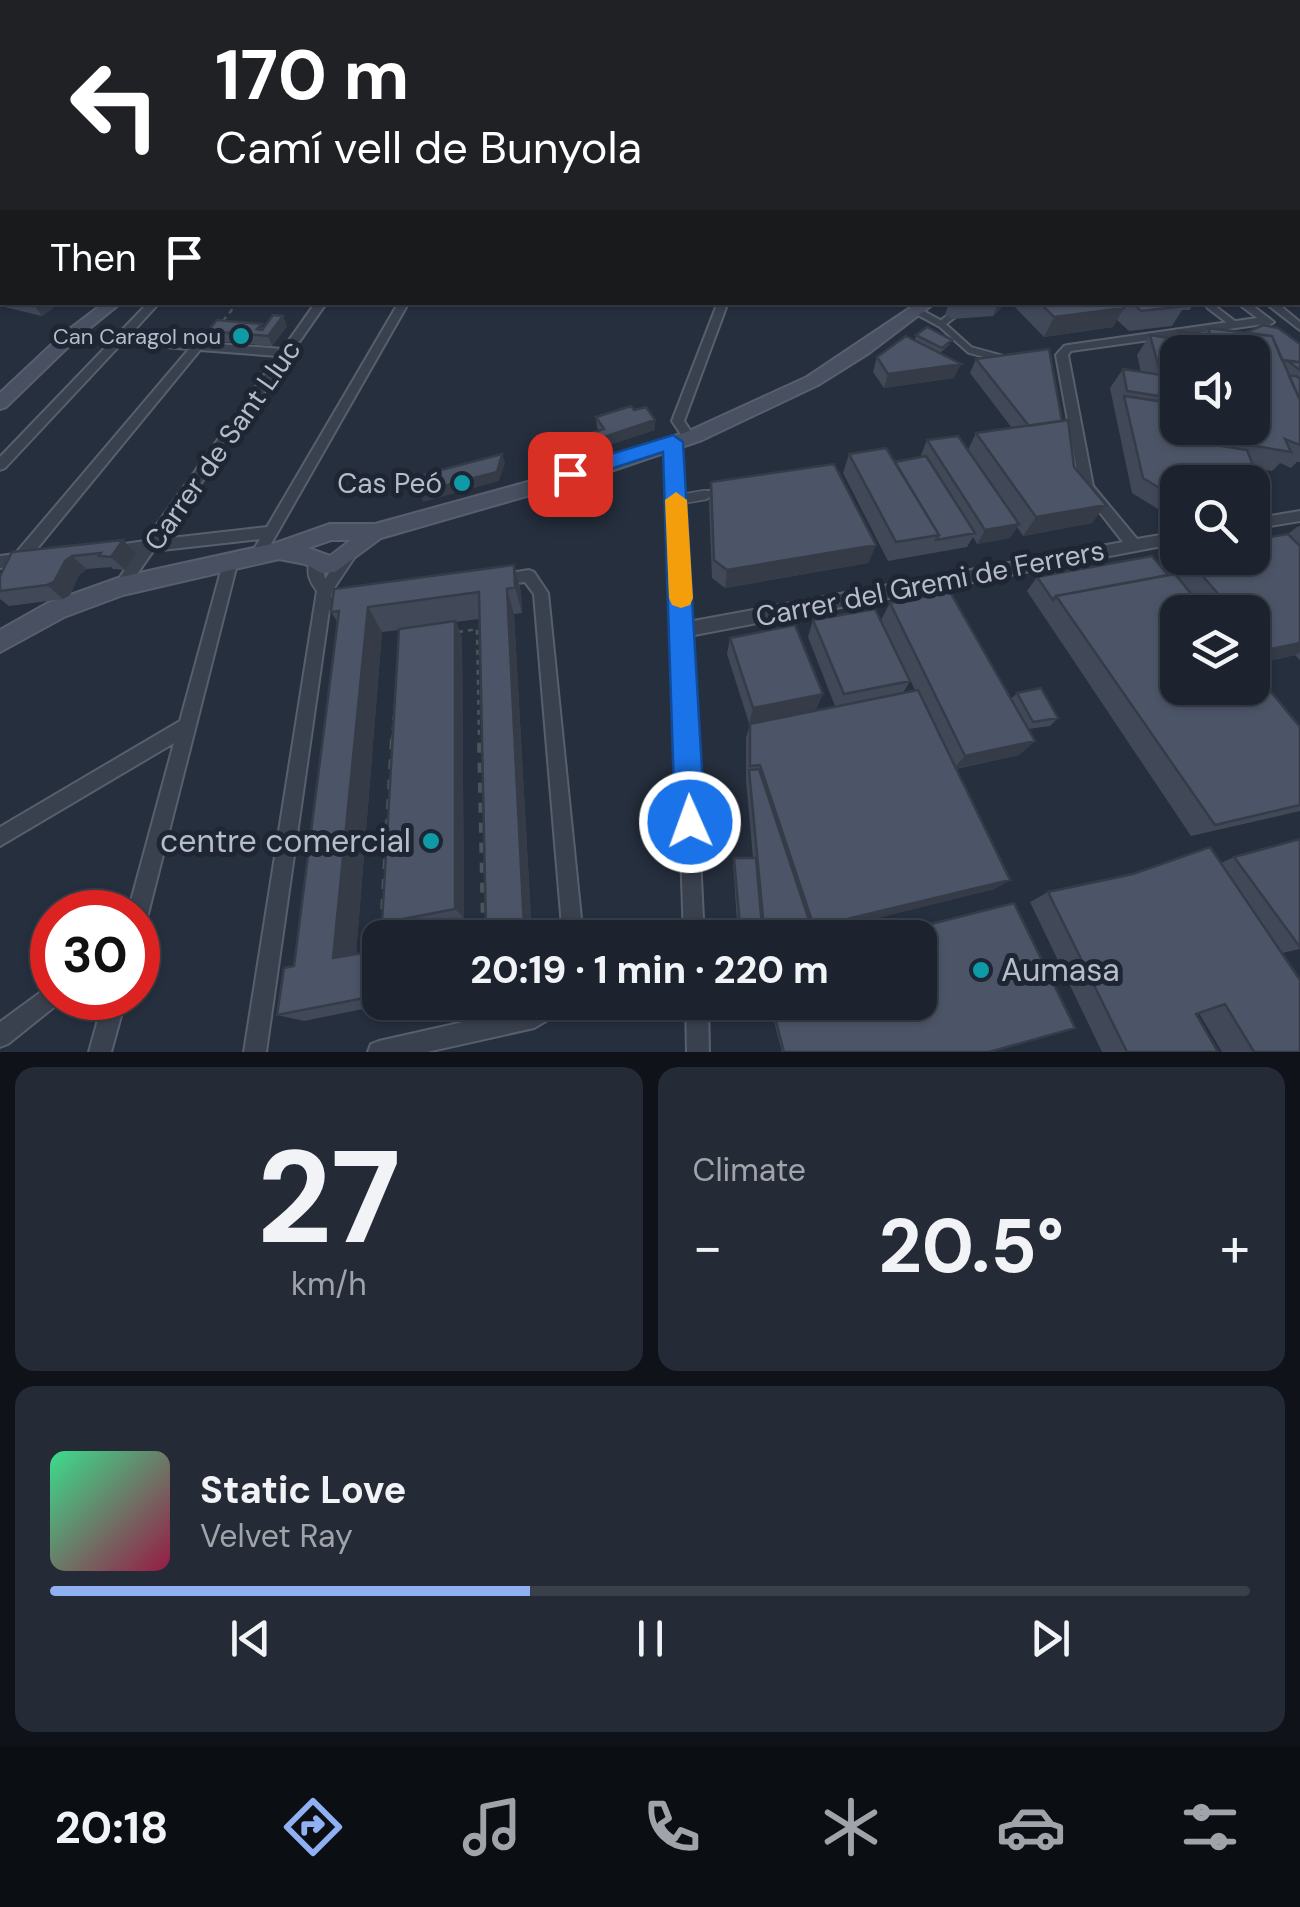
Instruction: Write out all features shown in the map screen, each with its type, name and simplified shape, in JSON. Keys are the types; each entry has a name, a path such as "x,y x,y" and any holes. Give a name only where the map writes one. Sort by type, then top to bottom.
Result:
{"main road":[{"path":"0,403 70,337 111,305"},
{"path":"0,642 56,610 121,586 231,560 268,546 314,553 334,564 349,548 375,532 681,439 794,392 923,307"},
{"path":"314,553 330,532 349,548"}],"street":[{"path":"0,466 152,305"},
{"name":"Carrer de Sant Lluc","path":"121,586 320,305"},
{"path":"104,552 149,547 268,546 402,305"},
{"path":"693,920 676,500 681,439 678,421 722,305"},
{"path":"1134,544 1087,487 1062,356 1068,348 1235,325 1272,325 1245,305"},
{"path":"1273,305 1300,327"},
{"path":"121,340 287,353"},
{"path":"19,560 197,346"},
{"path":"1270,521 1300,516"},
{"name":"Carrer del Gremi de Ferrers","path":"683,630 1160,540"},
{"path":"256,1052 323,597 349,548"},
{"path":"314,553 316,579 323,597"},
{"path":"0,562 48,557"},
{"path":"144,890 231,560"},
{"path":"492,581 529,576 541,593 571,920"},
{"path":"323,597 360,600"},
{"path":"0,837 184,728"},
{"path":"0,1036 30,1013"},
{"path":"100,1052 109,1020"},
{"path":"379,1052 521,1020"},
{"path":"697,1020 698,1052"}],"lane":[{"path":"940,324 968,305"},
{"path":"1209,305 1235,325"},
{"path":"923,307 970,350 1004,360 1023,358"},
{"path":"1042,357 1062,356"},
{"path":"676,500 725,492"}],"path":[{"path":"197,346 235,305"},
{"path":"445,634 477,629 483,920"},
{"path":"382,920 397,640 413,638"}],"building":[{"path":"1042,305 1124,308 1054,317"},
{"path":"1134,305 1185,306 1141,311"},
{"path":"273,315 283,316 268,336 208,331 217,320 262,324 257,329 262,330"},
{"path":"1263,325 1278,328 1300,344 1300,362 1282,360 1272,336 1245,333"},
{"path":"927,327 952,340 942,348 916,335"},
{"path":"1208,328 1264,335 1211,335"},
{"path":"1150,335 1160,337 1160,371"},
{"path":"906,336 961,364 888,374 877,357"},
{"path":"1270,336 1300,400 1300,445 1285,439 1291,452 1249,445 1270,445"},
{"path":"1049,349 1062,421 1029,426 976,359"},
{"path":"1123,369 1160,375 1160,396 1127,391"},
{"path":"1289,376 1300,379 1300,400"},
{"path":"1124,396 1160,401 1160,445 1215,445 1247,450 1253,465 1160,465 1160,488 1143,478"},
{"path":"631,406 634,410 646,407 655,420 595,440 591,433 604,429 596,417"},
{"path":"1068,420 1074,467 1106,505 1036,517 976,433"},
{"path":"958,436 1019,524 985,530 927,440"},
{"path":"886,448 939,535 896,542 849,454"},
{"path":"502,454 497,472 420,492 422,475"},
{"path":"926,456 975,533 936,540 939,535 895,462"},
{"path":"834,464 876,545 727,570 714,560 711,482"},
{"path":"1288,534 1300,546 1300,643 1270,649 1270,595 1219,595 1202,575 1270,575 1270,537"},
{"path":"123,540 111,557 99,556 101,553 72,556 54,582 47,585 0,591 0,576 12,552"},
{"path":"1152,556 1160,566 1160,575 1168,575 1056,596 1053,600 1037,577"},
{"path":"514,565 515,587 507,589 524,920 486,920 479,592 368,607 333,958 362,953 362,998 277,1015 284,968 294,966 339,611 331,612 334,589"},
{"path":"1176,575 1192,595 1160,595 1160,705 1270,705 1270,691 1300,727 1300,805 1215,825 1056,596"},
{"path":"950,592 1035,741 965,756 890,603"},
{"path":"875,609 910,681 844,694 813,620"},
{"name":"centre comercial","path":"455,621 455,909 382,920 399,629"},
{"path":"795,625 823,694 753,708 730,638"},
{"path":"1041,688 1058,718 1033,722 1017,693"},
{"path":"918,690 1010,880 843,920 812,920 760,765 750,766 750,724"},
{"path":"759,769 809,920 763,920 749,770"},
{"path":"1300,839 1300,947 1234,857"},
{"path":"1210,847 1300,980 1300,1052 1254,1052 1225,1004 1196,1014 1218,1052 1127,1052 1048,892 1133,874"},
{"path":"734,858 756,858 761,920 739,920"},
{"name":"Aumasa","path":"1014,903 1075,1028 989,1052 784,1052 776,1020 937,1020 937,923"}],"slow traffic":[{"path":"676,500 681,598"}],"place":[{"name":"Can Caragol nou","path":"241,336"},
{"name":"Cas Peó","path":"462,483"},
{"name":"centre comercial","path":"431,841"},
{"name":"Aumasa","path":"981,970"}],"route":[{"path":"570,474 673,442 690,822"}]}
